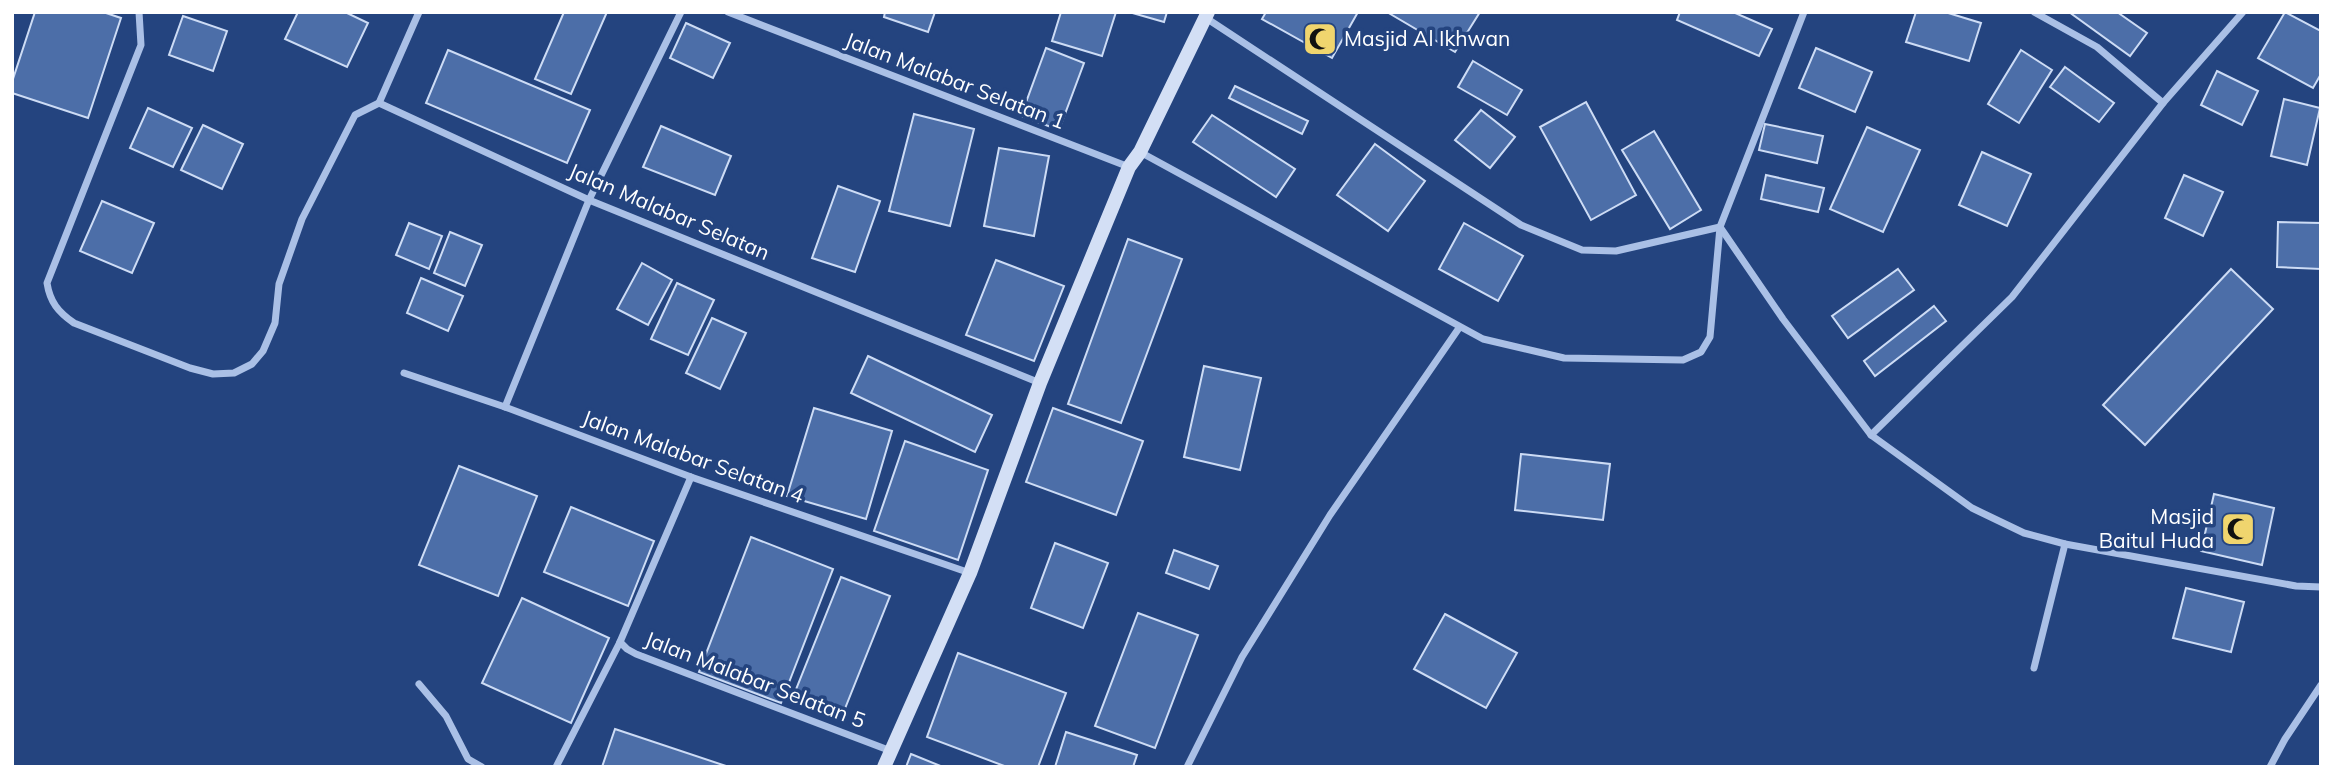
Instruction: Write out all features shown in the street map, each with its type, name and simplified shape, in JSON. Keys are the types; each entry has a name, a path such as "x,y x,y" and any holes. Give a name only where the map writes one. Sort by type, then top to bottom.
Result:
{"street":[{"path":"139,12 141,45 47,283 50,300 63,316 74,323 190,368 213,374 234,373 252,364 263,351 275,323 279,284 302,219 355,115 379,103 419,12"},
{"path":"505,407 589,200 681,12"},
{"name":"Jalan Malabar Selatan 1","path":"728,12 1129,167"},
{"path":"1140,152 1483,340 1564,358 1683,360 1700,352 1710,337 1720,227 1804,12"},
{"path":"2034,12 2097,47 2164,103"},
{"path":"1871,435 2012,298 2164,103 2243,12"},
{"path":"884,767 970,573 1040,383 1129,167 1140,152 1207,15 1521,225 1545,235 1582,250 1616,251 1720,227"},
{"name":"Jalan Malabar Selatan","path":"379,103 589,200 1040,383"},
{"path":"1720,227 1783,319 1871,435 1972,508 2024,533 2065,544 2296,586 2321,587"},
{"path":"1187,767 1242,657 1330,516 1459,328"},
{"name":"Jalan Malabar Selatan 4","path":"404,373 505,407 691,477 970,573"},
{"name":"Jalan Malabar Selatan 5","path":"691,477 621,642 636,654 891,751"},
{"path":"2035,668 2065,544"},
{"path":"556,767 621,642"},
{"path":"419,684 446,716 468,759 482,767"},
{"path":"2270,767 2284,739 2321,685"}],"building":[{"path":"35,12 103,12 121,18 88,118 12,93 12,82"},
{"path":"298,12 345,12 368,23 347,67 285,39"},
{"path":"564,12 607,12 571,94 535,79"},
{"path":"885,12 935,12 928,32 884,17"},
{"path":"1061,12 1116,12 1102,56 1052,41"},
{"path":"1129,12 1167,12 1164,22"},
{"name":"Masjid Al Ikhwan","path":"1266,12 1358,12 1332,58 1262,19"},
{"path":"1387,12 1480,12 1455,52"},
{"path":"1680,12 1733,12 1772,29 1759,56 1677,20"},
{"path":"1916,12 1945,12 1981,23 1969,61 1906,42"},
{"path":"2069,12 2117,12 2147,33 2130,56"},
{"path":"2285,12 2321,31 2321,74 2313,88 2258,58"},
{"path":"183,16 227,31 213,71 169,55"},
{"path":"686,23 730,43 713,78 670,58"},
{"path":"1046,48 1084,63 1059,130 1021,116"},
{"path":"1816,48 1872,72 1855,112 1799,88"},
{"path":"448,50 590,110 567,163 426,103"},
{"path":"2021,50 2052,70 2019,123 1988,104"},
{"path":"1473,61 1522,90 1507,115 1458,87"},
{"path":"2065,67 2114,103 2099,122 2050,87"},
{"path":"2217,71 2258,91 2242,125 2201,105"},
{"path":"1235,86 1308,121 1302,134 1229,98"},
{"path":"2284,99 2320,108 2307,165 2271,156"},
{"path":"1586,102 1636,195 1591,220 1540,127"},
{"path":"148,108 192,128 173,167 130,148"},
{"path":"1481,110 1515,137 1490,168 1455,140"},
{"path":"914,114 974,129 950,226 889,211"},
{"path":"1212,115 1295,169 1276,197 1193,142"},
{"path":"1765,124 1823,136 1817,163 1759,150"},
{"path":"203,125 243,144 222,189 181,170"},
{"path":"661,126 731,156 715,195 643,167"},
{"path":"1867,127 1920,150 1883,232 1830,209"},
{"path":"1654,131 1701,210 1670,229 1622,150"},
{"path":"1375,144 1425,181 1388,231 1337,195"},
{"path":"999,148 1049,156 1034,236 984,226"},
{"path":"1982,152 2031,174 2007,226 1959,205"},
{"path":"1766,175 1824,188 1818,212 1761,199"},
{"path":"2184,175 2223,192 2203,236 2165,218"},
{"path":"838,186 880,201 855,272 812,258"},
{"path":"102,201 154,223 132,273 80,251"},
{"path":"2278,222 2321,223 2321,269 2277,267"},
{"path":"409,223 442,236 429,269 396,255"},
{"path":"1464,223 1523,256 1498,301 1439,269"},
{"path":"450,232 482,245 465,286 434,273"},
{"path":"1128,239 1182,259 1121,423 1068,404"},
{"path":"996,260 1064,286 1034,361 966,335"},
{"path":"642,263 672,280 648,325 617,309"},
{"path":"1898,269 1914,290 1848,338 1832,316"},
{"path":"2231,269 2273,309 2145,445 2103,405"},
{"path":"421,278 463,296 448,331 407,313"},
{"path":"677,283 714,300 688,355 651,339"},
{"path":"1934,306 1946,321 1875,376 1864,361"},
{"path":"712,318 746,333 720,389 686,373"},
{"path":"868,356 992,415 975,452 851,393"},
{"path":"1204,366 1261,378 1240,470 1184,457"},
{"path":"814,408 892,431 866,519 787,496"},
{"path":"1053,408 1143,441 1116,515 1026,482"},
{"path":"905,441 988,470 958,560 874,531"},
{"path":"1521,454 1610,464 1603,520 1515,510"},
{"path":"459,466 537,496 498,596 419,565"},
{"name":"Masjid Baitul Huda","path":"2214,494 2274,508 2262,565 2201,551"},
{"path":"571,507 654,541 628,606 544,572"},
{"path":"751,537 833,569 781,703 699,672"},
{"path":"1055,543 1108,563 1083,628 1031,608"},
{"path":"1174,550 1218,566 1209,589 1166,573"},
{"path":"841,577 890,596 844,711 795,692"},
{"path":"2186,588 2244,602 2231,652 2173,638"},
{"path":"522,598 609,638 571,723 482,683"},
{"path":"1138,613 1198,635 1155,748 1095,726"},
{"path":"1445,614 1517,653 1486,708 1414,669"},
{"path":"958,653 1066,693 1038,767 1007,767 927,737"},
{"path":"615,729 729,767 602,767"},
{"path":"1066,732 1137,755 1133,767 1055,767"},
{"path":"911,754 943,767 906,767"}],"place":[{"name":"Masjid Al Ikhwan","path":"1320,39"},
{"name":"Masjid Baitul Huda","path":"2238,529"}]}
